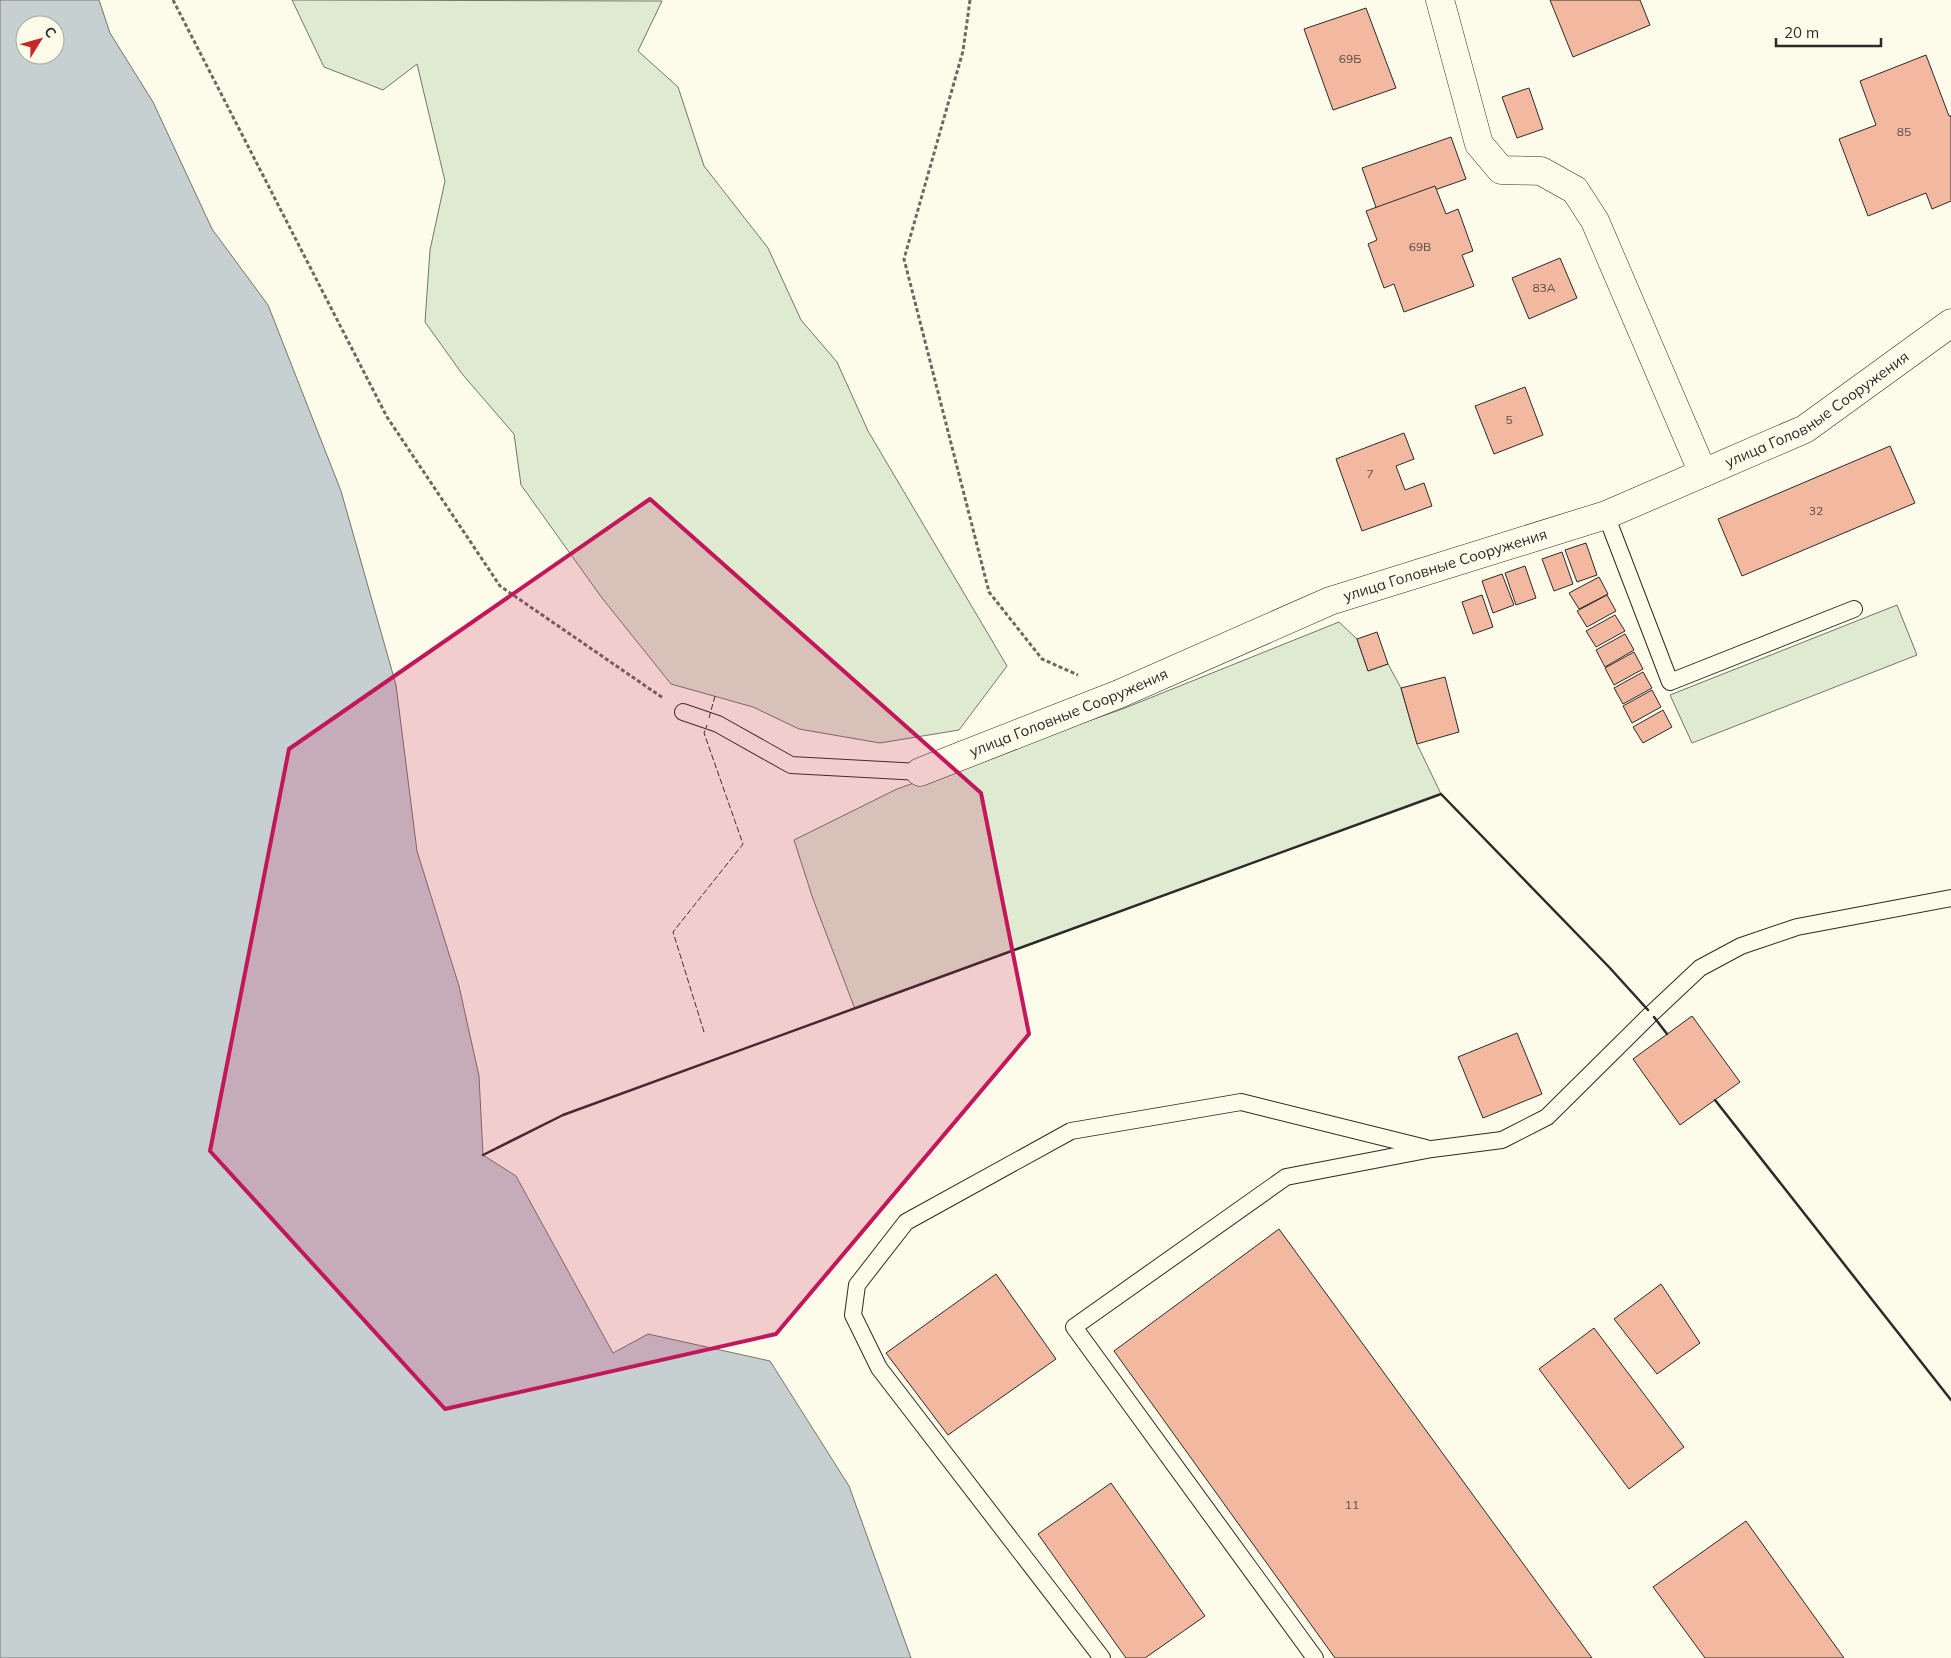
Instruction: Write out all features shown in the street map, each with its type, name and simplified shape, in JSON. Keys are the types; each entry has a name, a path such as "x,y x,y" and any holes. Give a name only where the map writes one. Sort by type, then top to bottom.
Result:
{"street":[{"path":"1440,0 1479,144 1500,170 1541,171 1575,190 1595,221 1703,474"},
{"name":"улица Головные Сооружения","path":"920,772 1119,694 1330,601 1606,515 1805,430 1951,323"}],"lane":[{"path":"1606,515 1670,682 1854,609"},
{"path":"683,712 718,724 791,765 920,772"},
{"path":"1315,1658 1074,1327 1286,1177 1432,1149 1502,1140 1547,1117 1700,968 1742,946 1797,927 1951,898"},
{"path":"1102,1658 879,1368 854,1315 858,1285 906,1222 1071,1131 1241,1102 1432,1149"}],"path":[{"path":"173,0 387,417 500,586 683,712"},
{"path":"970,0 963,51 904,259 989,592 1042,659 1119,694"}],"highlighted area":[{"path":"650,499 981,793 1029,1034 776,1334 445,1409 210,1151 289,749"}],"green space":[{"path":"292,0 662,1 638,51 678,87 704,166 768,248 801,320 837,362 868,431 1007,666 959,730 880,743 799,729 753,707 671,684 602,598 521,485 514,434 463,375 425,322 430,250 445,181 417,64 383,90 324,67"},
{"path":"1897,605 1917,655 1692,743 1670,695"},
{"path":"1339,622 1357,639 1368,671 1388,664 1401,688 1417,744 1441,794 855,1009 813,899 794,840 897,789 1125,708"}],"shaded area":[{"path":"0,0 99,0 110,33 153,102 212,229 268,305 341,491 396,685 417,851 459,986 479,1076 483,1155 516,1176 613,1353 648,1334 770,1361 849,1486 911,1658 0,1658"}],"building":[{"path":"1550,0 1640,0 1650,25 1573,57"},
{"path":"1366,8 1396,88 1333,110 1304,29"},
{"path":"1926,55 1949,116 1951,116 1951,201 1932,209 1926,193 1868,216 1839,139 1876,125 1860,81"},
{"path":"1529,88 1543,129 1517,138 1502,97"},
{"path":"1451,137 1466,179 1377,210 1362,168"},
{"path":"1435,186 1446,214 1458,209 1473,251 1462,255 1474,286 1404,312 1394,284 1384,288 1368,244 1377,240 1366,211"},
{"path":"1560,258 1577,298 1529,319 1512,278"},
{"path":"1525,387 1543,435 1494,454 1475,406"},
{"path":"1404,433 1414,459 1396,466 1405,490 1424,483 1432,506 1362,531 1336,459"},
{"path":"1890,446 1915,503 1742,576 1718,519"},
{"path":"1586,543 1597,575 1577,582 1565,550"},
{"path":"1562,552 1573,584 1554,591 1542,559"},
{"path":"1525,566 1536,598 1516,605 1505,573"},
{"path":"1502,574 1514,605 1493,613 1482,581"},
{"path":"1599,577 1608,594 1579,609 1569,593"},
{"path":"1482,595 1493,627 1473,634 1462,602"},
{"path":"1607,595 1616,611 1587,627 1577,611"},
{"path":"1615,615 1625,631 1596,647 1586,631"},
{"path":"1377,632 1388,664 1368,671 1357,639"},
{"path":"1625,634 1634,650 1605,667 1596,650"},
{"path":"1634,652 1643,669 1614,685 1605,668"},
{"path":"1643,672 1652,688 1623,704 1614,688"},
{"path":"1445,677 1459,732 1417,744 1401,688"},
{"path":"1652,690 1661,707 1632,723 1623,706"},
{"path":"1663,710 1672,727 1643,743 1633,727"},
{"path":"1692,1016 1740,1082 1680,1125 1633,1059"},
{"path":"1517,1033 1542,1094 1483,1118 1458,1057"},
{"path":"1279,1229 1592,1658 1335,1658 1114,1351"},
{"path":"996,1274 1056,1359 948,1435 886,1353"},
{"path":"1661,1284 1700,1343 1657,1374 1614,1319"},
{"path":"1594,1328 1684,1447 1629,1489 1539,1369"},
{"path":"1111,1483 1205,1616 1145,1658 1126,1658 1038,1534"},
{"path":"1746,1521 1844,1658 1705,1658 1653,1587"}],"fence":[{"path":"709,718 715,696"},
{"path":"704,1032 673,932 743,844 704,733 707,725"}],"wall":[{"path":"483,1155 563,1115 1441,794 1609,967 1648,1010"},
{"path":"1654,1017 1667,1034"},
{"path":"1715,1100 1951,1400"}]}
